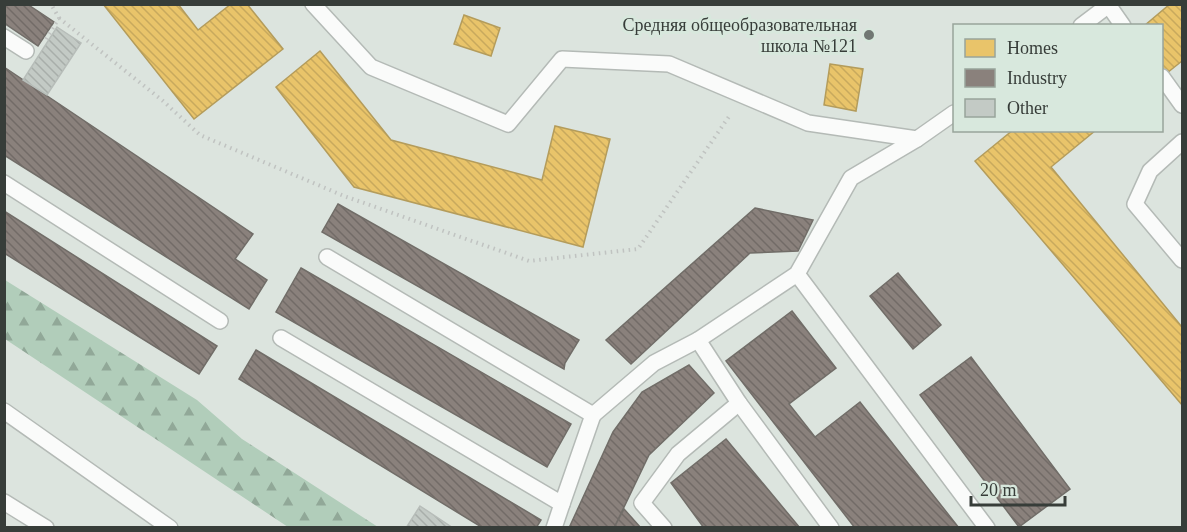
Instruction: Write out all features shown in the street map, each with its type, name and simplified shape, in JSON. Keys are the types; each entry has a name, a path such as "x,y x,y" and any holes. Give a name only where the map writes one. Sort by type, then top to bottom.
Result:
{"lane":[{"path":"313,4 371,68 508,124 562,59 669,64 808,123 917,139"},
{"path":"1084,24 1109,5 1122,24"},
{"path":"4,37 26,51"},
{"path":"1163,78 1182,105"},
{"path":"554,528 593,415 654,363 698,340 797,274 851,178 917,139 953,114"},
{"path":"1182,142 1150,171 1135,204 1182,260"},
{"path":"4,183 220,321"},
{"path":"327,257 593,415"},
{"path":"797,274 987,528"},
{"path":"281,338 562,504"},
{"path":"698,340 739,403 831,528"},
{"path":"664,528 642,503 678,454 739,403"},
{"path":"4,411 170,528"},
{"path":"4,502 46,528"}],"path":[{"path":"51,4 59,18 163,101 200,135 344,196 529,261 638,249 730,115"},
{"path":"26,51 41,46 59,18"}],"green space":[{"path":"5,280 197,400 242,439 378,527 288,527 5,339"}],"building: Homes":[{"path":"103,4 178,4 198,30 231,4 247,4 283,49 194,119"},
{"path":"1170,4 1182,4 1182,61 1163,76 1163,24 1146,24"},
{"path":"464,15 500,28 491,56 454,44"},
{"path":"320,51 391,140 542,180 555,126 610,139 583,247 354,187 276,87"},
{"path":"830,64 863,69 856,111 824,105"},
{"path":"1011,132 1094,132 1051,167 1182,327 1182,405 975,161"}],"building: Industry":[{"path":"4,4 27,4 54,22 38,46 4,23"},
{"path":"4,67 253,234 235,259 267,280 249,309 4,155"},
{"path":"338,204 579,340 565,363 564,369 322,232"},
{"path":"755,208 813,220 798,251 750,253 631,364 606,340"},
{"path":"4,211 217,346 199,374 4,253"},
{"path":"301,268 571,424 547,467 276,312"},
{"path":"898,273 941,325 913,349 870,296"},
{"path":"792,311 836,368 789,404 815,437 860,402 959,528 855,528 726,361"},
{"path":"256,350 541,520 536,528 483,528 239,379"},
{"path":"971,357 1070,489 1019,527 920,395"},
{"path":"689,365 714,393 649,455 614,528 569,528 613,432 642,392"},
{"path":"726,439 800,528 704,528 671,483"},
{"path":"624,509 641,528 614,528"}],"building: Other":[{"path":"57,27 81,43 47,95 23,80"},
{"path":"420,506 453,528 406,528"}],"place":[{"name":"Средняя общеобразовательная школа №121","path":"869,35"}]}
